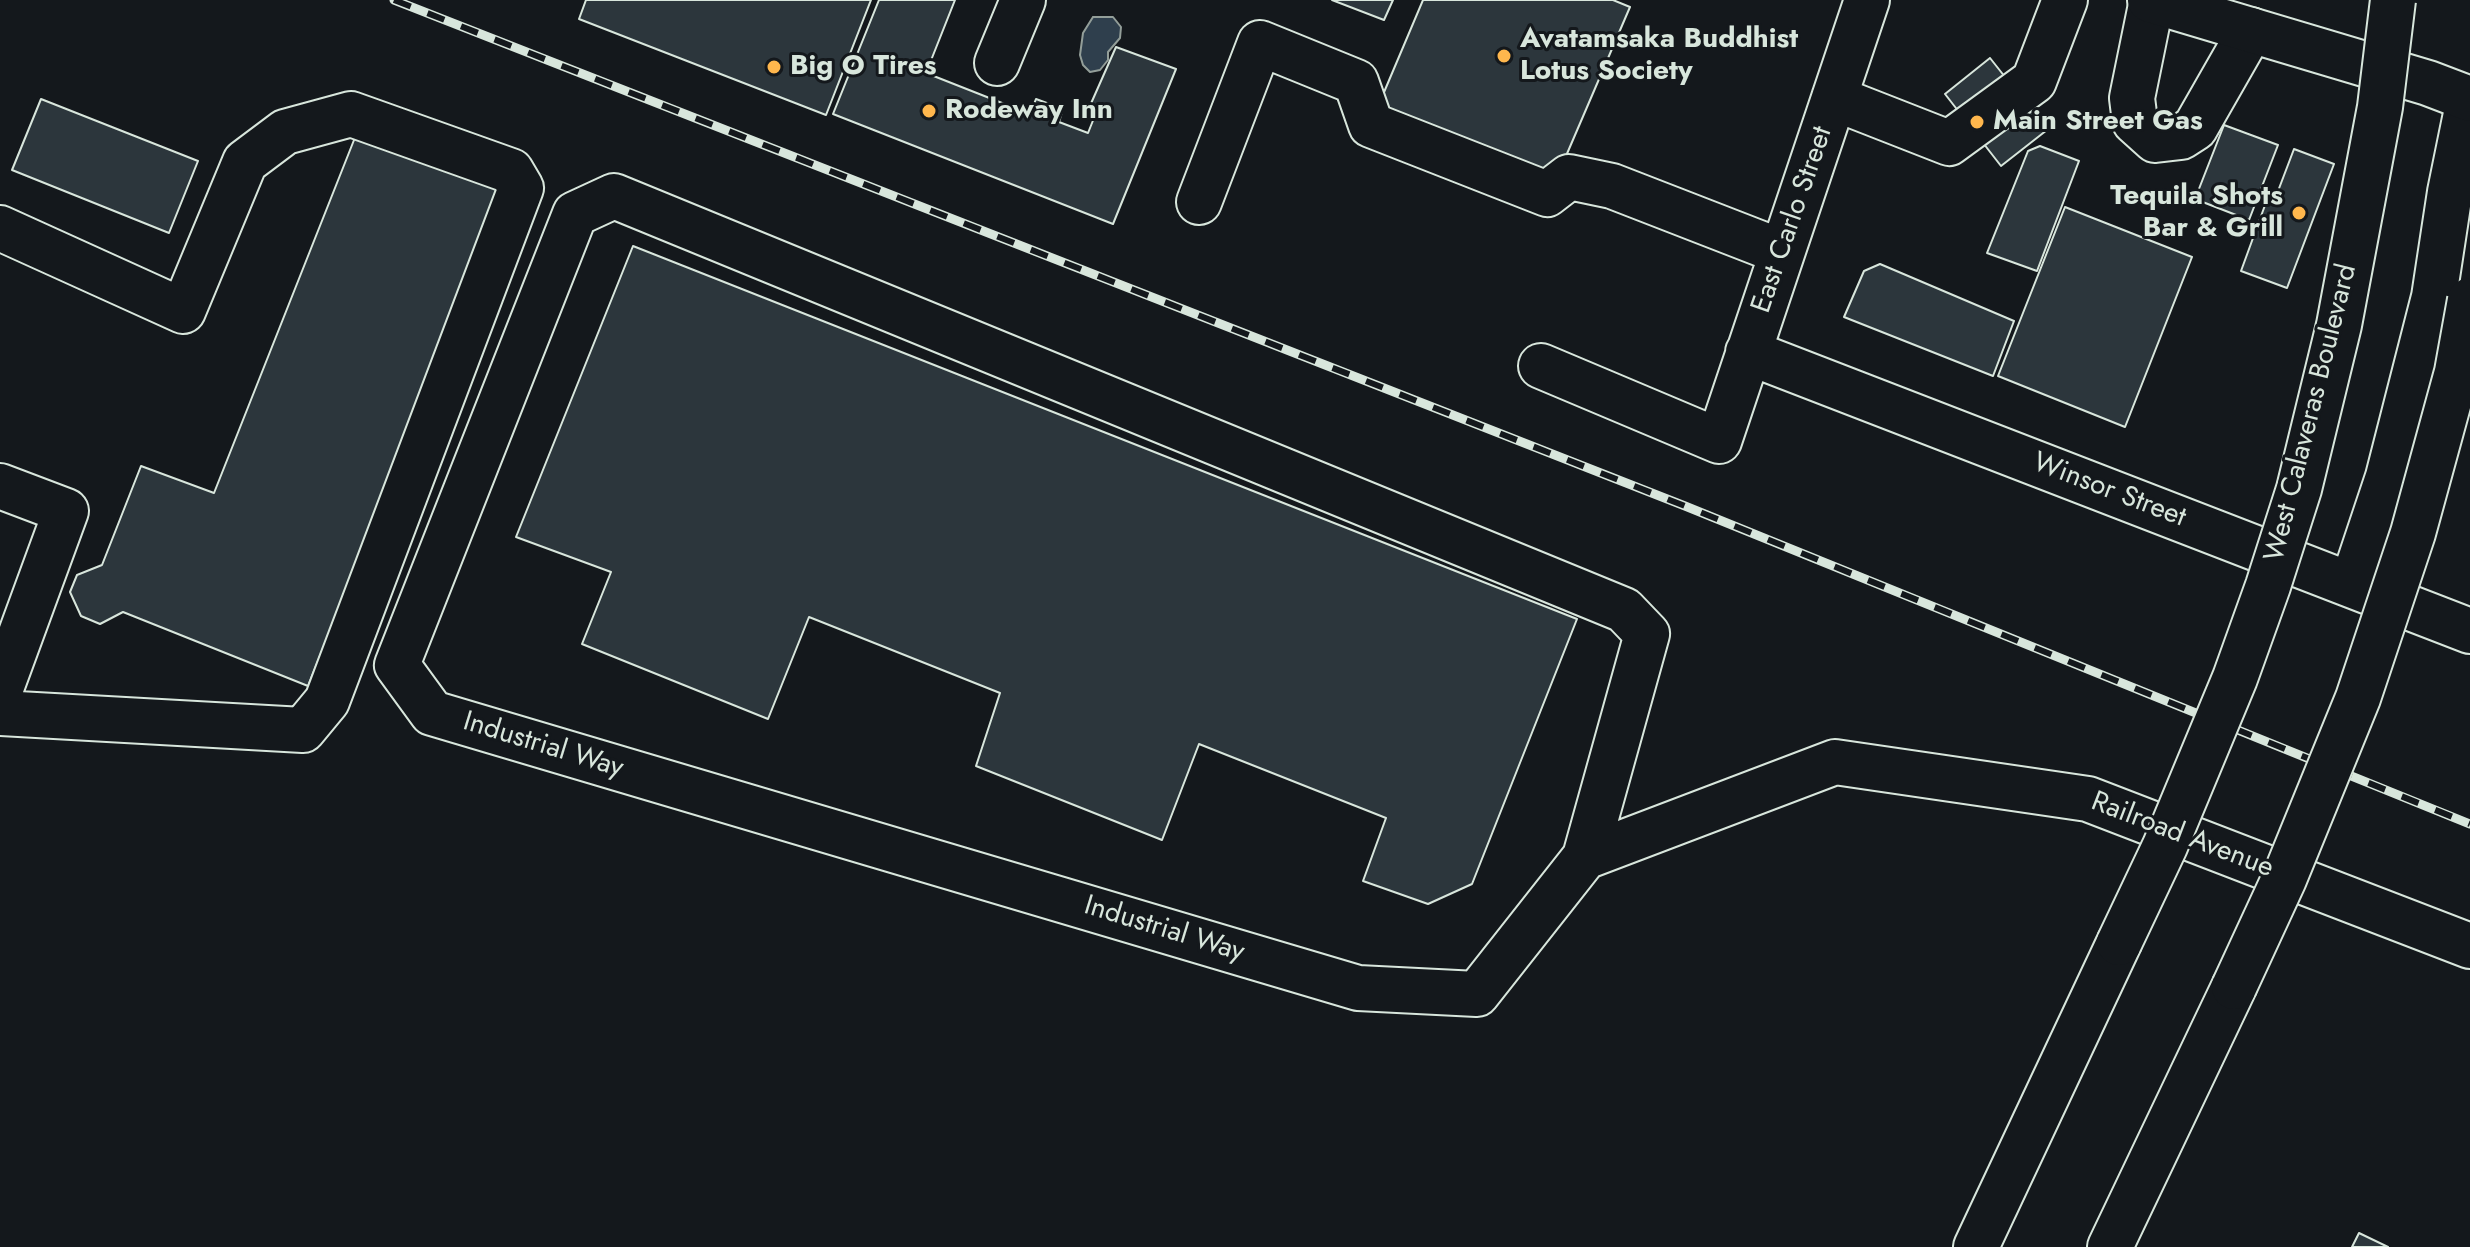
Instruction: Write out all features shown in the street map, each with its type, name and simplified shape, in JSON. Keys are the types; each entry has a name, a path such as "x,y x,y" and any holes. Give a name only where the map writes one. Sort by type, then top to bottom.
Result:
{"main road":[{"path":"997,63 1023,0"},
{"name":"East Carlo Street","path":"1541,366 1719,441 1867,0"},
{"path":"1834,98 1949,143 2034,81 2065,0"},
{"path":"2251,30 2195,128 2181,137 2155,140 2135,122 2132,98 2151,0 2208,8 2251,30 2428,83 2469,99 2450,192 2434,297 2388,477 2352,585"},
{"name":"West Calaveras Boulevard","path":"1976,1247 2165,846 2235,678 2268,586 2299,489 2342,309 2380,107 2393,0"},
{"path":"1199,202 1260,43 1356,82 1371,125 1547,194 1569,177 1612,186 1782,252"},
{"path":"0,228 183,311 245,162 285,132 351,114 511,171 521,188 327,701 303,730 0,713"},
{"name":"Industrial Way","path":"614,196 1624,610 1647,634 1585,857 1477,994 1358,988 432,713 397,665 575,214 614,196"},
{"path":"2110,1247 2284,879 2358,698 2413,533 2457,372 2470,300"},
{"name":"Winsor Street","path":"1748,352 2470,631"},
{"path":"0,486 66,511 0,691"},
{"name":"Railroad Avenue","path":"1585,857 1835,762 2088,799 2470,946"}],"water":[{"path":"1093,17 1113,17 1121,27 1120,38 1108,52 1108,60 1100,70 1090,72 1083,65 1080,55 1083,33"}],"building":[{"name":"Big O Tires","path":"586,0 871,0 826,115 579,19"},
{"name":"Rodeway Inn","path":"879,0 955,0 926,73 1030,114 1036,99 1063,109 1059,122 1088,133 1096,113 1089,108 1116,47 1176,69 1113,224 833,114"},
{"path":"1332,0 1393,0 1384,20"},
{"name":"Avatamsaka Buddhist Lotus Society","path":"1423,0 1613,0 1630,7 1557,177 1379,104"},
{"path":"1990,58 2047,130 2001,166 1945,94"},
{"path":"41,99 198,161 169,233 12,170"},
{"path":"2224,125 2278,145 2249,220 2195,199"},
{"path":"356,135 504,192 308,686 123,612 100,624 81,616 70,592 77,575 102,565 141,466 214,493"},
{"path":"2040,146 2079,161 2037,271 1987,253 2028,151"},
{"path":"2294,149 2334,164 2287,288 2241,271 2268,197 2275,199"},
{"path":"2065,207 2192,257 2125,427 1998,376"},
{"path":"633,246 1577,619 1472,884 1428,904 1363,881 1386,818 1199,744 1162,840 976,766 1000,693 809,617 768,719 582,644 611,572 516,537"},
{"path":"1880,264 2014,321 1993,376 1844,317 1864,271"},
{"path":"2359,1233 2388,1247 2352,1247"}],"railway":[{"path":"394,0 1685,506 2470,824"}],"place":[{"name":"Avatamsaka Buddhist Lotus Society","path":"1504,56"},
{"name":"Big O Tires","path":"774,67"},
{"name":"Rodeway Inn","path":"929,111"},
{"name":"Main Street Gas","path":"1977,122"},
{"name":"Tequila Shots Bar & Grill","path":"2299,213"}]}
